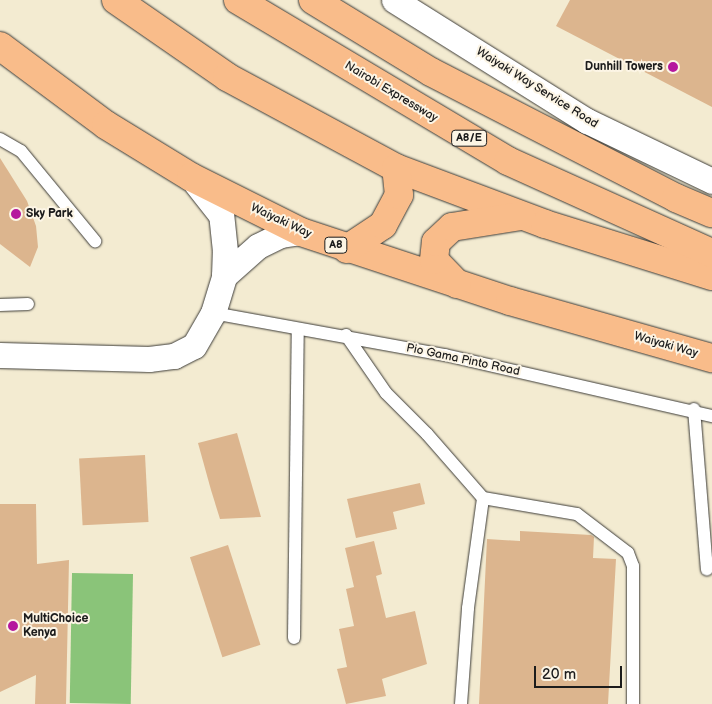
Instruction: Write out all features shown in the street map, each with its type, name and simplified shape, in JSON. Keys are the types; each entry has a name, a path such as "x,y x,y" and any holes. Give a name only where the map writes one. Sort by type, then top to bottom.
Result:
{"highway":[{"path":"116,0 228,77 396,168 524,216 712,276"},
{"name":"Nairobi Expressway","path":"238,0 508,161 712,253"},
{"path":"313,0 431,72 676,198 712,213"},
{"name":"Waiyaki Way","path":"0,46 106,126 192,177 301,232 347,249 457,284 712,358"},
{"path":"347,249 383,225 400,195 396,168"},
{"path":"457,284 434,260 436,242 452,227 524,216"}],"street":[{"name":"Waiyaki Way Service Road","path":"394,0 587,122 712,180"},
{"path":"0,355 149,359 174,356 194,346 213,312 224,276 221,215 192,177"},
{"path":"224,276 258,246 292,231 301,232"}],"lane":[{"path":"0,139 21,151 95,241"},
{"path":"0,305 28,304"},
{"name":"Pio Gama Pinto Road","path":"213,312 298,330 346,335 694,409 712,416"},
{"path":"294,638 298,330"},
{"path":"346,335 386,393 427,434 483,498 577,514 628,553 633,566 633,704"},
{"path":"694,409 706,488 707,569"},
{"path":"461,704 468,608 483,498"}],"green space":[{"path":"72,573 133,574 131,704 70,703"}],"building":[{"name":"Dunhill Towers","path":"570,0 712,0 712,107 556,26"},
{"name":"Sky Park","path":"0,158 27,201 36,226 38,247 30,267 0,244"},
{"path":"237,433 261,517 220,519 198,443"},
{"path":"145,455 149,522 83,525 79,458"},
{"path":"420,483 425,504 393,512 397,529 356,538 347,499"},
{"path":"0,504 36,504 37,564 69,560 66,704 35,704 36,675 0,692"},
{"path":"520,531 591,535 594,537 593,558 616,559 608,704 479,704 487,539 520,541"},
{"path":"374,541 382,574 376,576 386,618 415,611 427,664 382,679 386,696 346,704 337,669 347,667 339,629 354,626 346,589 354,587 345,548"},
{"path":"228,545 260,645 222,657 190,557"}],"place":[{"name":"Dunhill Towers","path":"673,67"},
{"name":"Sky Park","path":"16,214"},
{"name":"MultiChoice Kenya","path":"13,626"}]}
